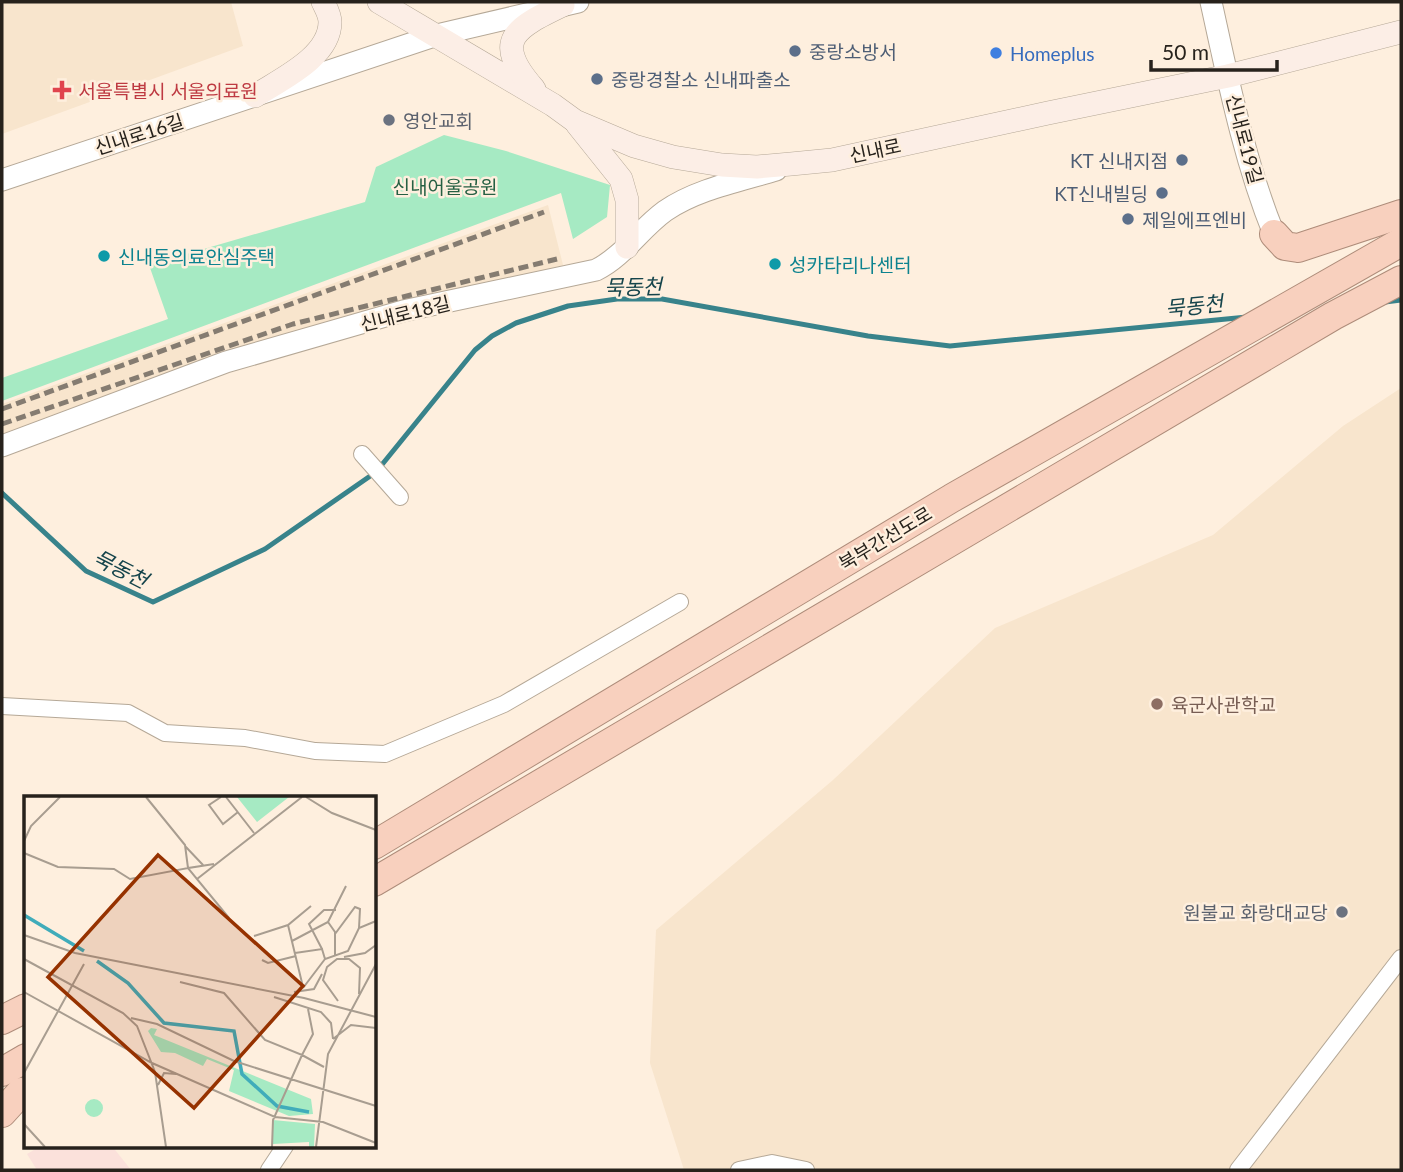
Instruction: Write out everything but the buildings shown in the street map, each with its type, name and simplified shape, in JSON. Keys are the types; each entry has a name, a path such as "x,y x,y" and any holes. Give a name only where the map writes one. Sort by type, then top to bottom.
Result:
{"highway":[{"path":"1274,234 1284,246 1298,248 1401,214"},
{"name":"북부간선도로","path":"376,844 952,498 1401,242"},
{"name":"북부간선도로","path":"376,881 1333,316 1401,280"},
{"path":"2,1020 24,1009"},
{"path":"2,1072 24,1059"},
{"path":"2,1113 17,1095"}],"main road":[{"path":"255,96 313,57 321,48 327,39 330,22 323,2"},
{"name":"신내로","path":"379,2 543,99 575,121 634,146 693,161 757,167 832,160 1228,76 1401,32"},
{"path":"543,99 516,68 511,52 513,42 526,25 571,4"},
{"path":"575,121 621,179 627,200 627,247"}],"street":[{"name":"신내로19길","path":"1211,2 1258,190 1274,234"},
{"name":"신내로16길","path":"2,180 437,36 571,4"},
{"name":"신내로18길","path":"8,443 252,354 403,311 586,273 603,266 652,222 676,205 694,196 795,164"},
{"path":"362,454 400,497"},
{"path":"2,706 128,713 166,733 245,738 315,751 385,754 504,704 680,602"},
{"path":"1238,1170 1401,958"},
{"path":"269,1170 284,1148"},
{"path":"739,1170 772,1163 806,1170"}],"shaded area":[{"name":"서울특별시 서울의료원","path":"2,2 231,2 243,46 2,134"},
{"path":"548,205 563,265 2,441 2,404"},
{"name":"육군사관학교","path":"1401,388 1401,1170 684,1170 650,1063 656,930 833,780 995,628 1213,535 1343,426"},
{"path":"38,1148 114,1148 131,1170 37,1170 27,1154"}],"green space":[{"name":"신내어울공원","path":"444,135 506,151 610,185 607,217 573,239 561,193 2,401 2,378 168,319 149,265 365,202 376,167"}],"waterway":[{"name":"묵동천","path":"2,493 86,571 153,602 265,549 376,472 475,350 492,336 516,323 568,306 617,299 662,299 868,336 950,346 1247,317"},
{"name":"묵동천","path":"1385,302 1401,300"}],"railway":[{"path":"2,409 544,212"},
{"path":"2,424 293,324 557,259"}],"place":[{"name":"중랑소방서","path":"795,51"},
{"name":"Homeplus","path":"996,53"},
{"name":"중랑경찰소 신내파출소","path":"597,79"},
{"name":"서울특별시 서울의료원","path":"62,90"},
{"name":"영안교회","path":"389,120"},
{"name":"KT 신내지점","path":"1182,160"},
{"name":"KT신내빌딩","path":"1162,193"},
{"name":"제일에프엔비","path":"1128,219"},
{"name":"신내동의료안심주택","path":"104,256"},
{"name":"성카타리나센터","path":"775,264"},
{"name":"육군사관학교","path":"1157,704"},
{"name":"원불교 화랑대교당","path":"1342,912"}]}
